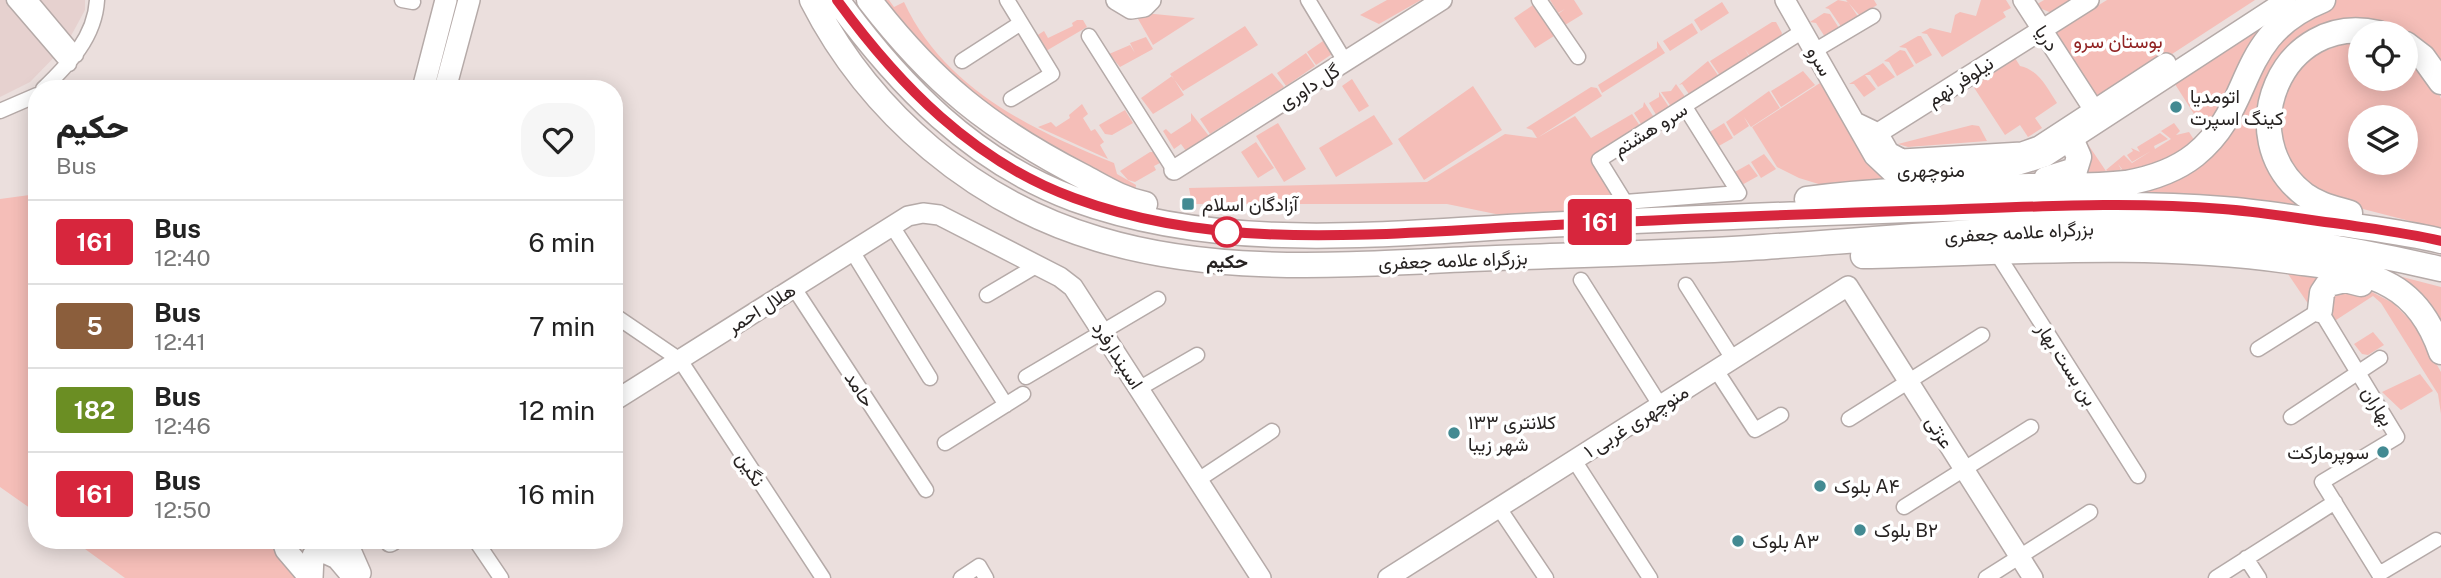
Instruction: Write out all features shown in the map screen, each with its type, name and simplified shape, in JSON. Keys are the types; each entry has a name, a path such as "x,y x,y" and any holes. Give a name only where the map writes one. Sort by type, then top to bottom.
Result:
{"highway":[{"path":"803,0 827,29"},
{"name":"بزرگراه علامه جعفری","path":"812,0 827,29 858,73 928,148 980,184 1079,233 1130,248 1199,260 1271,264 1740,248 2006,231 2121,227 2285,240 2441,269"},
{"name":"بزرگراه علامه جعفری","path":"837,0 877,55 916,96 964,139 1021,174 1083,202 1168,225 1270,236 1348,236 1530,226 1734,205 2122,204 2238,210 2417,235 2441,241"},
{"path":"869,0 900,40 941,84 1034,152 1121,198 1201,214 1530,226"},
{"path":"1734,205 1870,192 2124,183 2181,164 2195,155 2221,128 2267,37 2288,18 2323,0"},
{"path":"2348,32 2316,40 2293,58 2274,89 2269,111 2270,139 2282,169 2310,198 2330,208 2417,235"},
{"path":"2418,53 2441,82"},
{"path":"2022,186 2075,170 2079,157 2072,141"},
{"path":"1740,248 1844,257 2080,248 2194,251 2328,267 2377,279 2393,287 2414,303 2441,352"},
{"path":"2320,310 2322,293 2328,284 2352,281 2393,299 2429,330"}],"main road":[{"path":"425,80 446,0"},
{"path":"448,80 470,0"},
{"path":"286,549 311,578"},
{"path":"349,549 362,578"},
{"path":"311,578 313,556 324,552 337,558 355,578"}],"street":[{"path":"14,0 72,59"},
{"path":"30,0 72,59"},
{"path":"52,80 72,59 96,19 97,0"},
{"path":"1007,0 1052,74 1011,99"},
{"path":"1116,0 1124,7 1138,9 1152,0"},
{"path":"1308,0 1346,63"},
{"name":"گل داوری","path":"1174,170 1346,63 1441,0"},
{"path":"1539,0 1578,57"},
{"name":"سرو","path":"1785,0 1855,122"},
{"name":"دریا","path":"2023,0 2094,110"},
{"name":"نیلوفر نهم","path":"1878,134 2089,0"},
{"name":"منوچهری","path":"1855,122 1874,156 1891,172 1900,174 2026,166 2072,141 2240,24 2266,0"},
{"name":"منوچهری","path":"1855,122 1878,134 1889,152 1902,159 2022,152 2039,146 2094,110 2286,0"},
{"path":"1814,51 1873,16"},
{"path":"962,61 1021,23"},
{"name":"سرو هشتم","path":"1734,205 1625,202 1599,163 1803,31"},
{"path":"1089,36 1174,170"},
{"path":"0,111 28,99"},
{"path":"1685,107 1734,205"},
{"name":"اسپندارفرد","path":"900,221 923,213 939,215 1073,287 1261,578"},
{"path":"900,221 1006,405"},
{"name":"هلال احمر","path":"623,395 900,221"},
{"path":"852,251 930,378"},
{"name":"بن بست بهار","path":"1996,252 2138,476"},
{"path":"987,295 1036,265"},
{"path":"1581,281 1660,405"},
{"path":"1686,285 1733,359"},
{"name":"منوچهری غربی ۱","path":"1388,578 1848,286"},
{"name":"عزتی","path":"1848,286 2033,578"},
{"name":"حامد","path":"794,288 926,490"},
{"path":"1026,377 1158,299"},
{"path":"2258,349 2320,310"},
{"name":"بهاران","path":"2320,310 2397,437 2322,482 2336,505"},
{"path":"623,320 680,360"},
{"path":"1849,419 1982,335"},
{"path":"1140,388 1197,355"},
{"path":"2291,417 2380,358"},
{"name":"نگین","path":"680,360 823,578"},
{"path":"1716,370 1755,430 1781,415"},
{"path":"945,443 1023,394"},
{"path":"1904,507 2031,427"},
{"path":"1198,480 1272,431"},
{"path":"1574,460 1650,578"},
{"path":"2216,578 2336,505 2379,575 2436,540"},
{"path":"1499,508 1546,578"},
{"path":"1986,578 2090,512"},
{"path":"482,549 501,578"},
{"path":"2246,558 2259,578"},
{"path":"961,578 979,566 986,578"}],"shaded area":[{"path":"0,0 85,0 85,10 66,45 32,80 0,97"}],"green space":[{"path":"878,0 889,0 894,7 904,2 921,32 942,58 966,82 992,102 1052,136 1114,163 1117,174 1136,185 1134,197 993,118"},
{"path":"1387,0 1421,0 1379,24 1360,15"},
{"path":"1550,0 1574,0 1583,14 1565,25 1558,14 1565,9 1558,13"},
{"path":"1838,0 1848,2 1859,18 1842,28 1829,9 1825,8"},
{"path":"1846,0 1874,0 1877,5 1860,16"},
{"path":"1981,0 2006,0 2011,8 2003,12 2006,17 1942,57 1927,34 1921,33 1930,28 1951,33 1955,15 1960,12 1976,16"},
{"path":"2044,0 2073,0 2052,13 2034,6"},
{"name":"بوستان سرو","path":"2107,0 2255,0 2103,99 2094,97 2053,33"},
{"path":"2294,0 2310,0 2208,136 2173,81"},
{"path":"2337,0 2441,0 2441,71 2418,46 2418,21 2348,21 2348,31 2322,32 2263,127 2320,209 2091,196 2183,169 2256,65 2311,10"},
{"path":"1722,2 1729,13 1701,31 1694,20"},
{"path":"1533,5 1554,36 1535,48 1514,18"},
{"path":"1134,12 1195,18 1153,45"},
{"path":"1824,13 1830,14 1839,28 1825,37 1816,23 1810,22"},
{"path":"1083,20 1087,27 1046,51 1033,38 1044,31 1048,38 1073,26 1072,23"},
{"path":"1776,22 1782,33 1780,39 1751,58 1745,49 1750,58 1721,77 1710,61"},
{"path":"1692,23 1698,33 1670,51 1663,41"},
{"path":"1245,26 1258,45 1183,91 1170,74"},
{"path":"1921,36 1932,55 1916,64 1906,48 1899,47"},
{"path":"1146,37 1153,49 1120,67 1109,54 1130,45 1135,53 1130,43"},
{"path":"1323,41 1332,54 1316,65 1307,52"},
{"path":"1657,41 1665,53 1602,93 1598,85 1657,48"},
{"path":"2348,42 2348,91 2418,91 2418,64 2432,76 2441,99 2441,229 2324,199 2284,157 2280,90 2296,62"},
{"path":"1900,50 1905,51 1914,66 1897,76 1889,62 1884,61"},
{"path":"1306,53 1315,66 1286,86 1277,73"},
{"path":"2015,58 2020,66 2037,76 2057,103 2035,118 2042,128 2028,137 2020,125 2005,135 1973,86"},
{"path":"1708,61 1720,78 1705,88 1701,84 1704,89 1691,97 1682,84 1679,85"},
{"path":"1883,63 1895,77 1878,87 1870,75 1865,75 1876,89 1864,97 1854,84 1849,84"},
{"path":"1803,71 1815,85 1781,107 1771,91"},
{"path":"1272,73 1284,87 1210,134 1200,119"},
{"path":"1172,76 1184,95 1153,114 1141,98"},
{"path":"1352,79 1369,106 1359,112 1342,86"},
{"path":"1820,83 1884,181 1825,186 1799,178 1777,167 1752,127"},
{"path":"1676,84 1686,98 1672,108 1661,92 1671,91"},
{"path":"1473,86 1502,130 1424,180 1398,139"},
{"path":"1591,87 1597,88 1602,96 1537,138 1532,130 1526,128"},
{"path":"1769,91 1780,108 1751,127 1744,117 1749,126 1734,136 1726,122"},
{"path":"1659,92 1671,110 1658,118 1649,103 1659,97"},
{"path":"1644,102 1655,119 1643,127 1634,113 1643,107"},
{"path":"1082,104 1088,114 1083,118 1091,131 1095,129 1104,142 1100,145 1108,159 1038,127 1051,122 1056,127 1070,118 1069,115"},
{"path":"1125,110 1133,123 1112,135 1105,134 1099,125"},
{"path":"1191,113 1209,136 1186,151 1181,144 1174,149 1163,131 1166,129 1171,134 1191,121"},
{"path":"1632,114 1642,129 1591,160 1627,214 1515,218 1447,204 1192,204 1189,188 1427,182 1505,134 1537,138 1575,116 1591,138"},
{"path":"1374,115 1393,144 1336,177 1319,148"},
{"path":"1278,123 1306,169 1284,182 1256,136"},
{"path":"1724,123 1733,138 1717,147 1708,133"},
{"path":"2174,123 2180,131 2176,135 2189,132 2198,146 2168,166 2133,176 2061,180 2077,177 2085,170 2087,156 2079,143 2085,140 2110,177 2122,169 2118,164 2121,169 2111,176 2106,170 2124,155 2132,163 2151,151 2132,162 2127,155 2133,151 2131,148 2140,152 2137,147 2160,133 2168,139 2154,146 2155,149 2171,139 2161,131"},
{"path":"1972,125 1979,126 1987,141 1908,147 1898,144"},
{"path":"1256,142 1274,168 1258,178 1241,152"},
{"path":"1154,152 1160,163 1154,166 1156,170 1135,182 1128,180 1120,171"},
{"path":"1764,154 1776,169 1761,178 1751,162"},
{"path":"1749,164 1758,176 1740,186 1733,173"},
{"path":"28,195 28,507 0,487 0,199"},
{"path":"2282,265 2343,276 2313,311"},
{"path":"2383,272 2441,287 2441,333"},
{"path":"2333,289 2366,289 2393,303 2414,324 2441,372 2441,414 2438,394 2381,303 2373,296 2333,322"},
{"path":"2373,332 2384,345 2368,355 2362,354 2354,344"},
{"path":"2420,374 2433,391 2401,410 2382,392"},
{"path":"85,549 277,549 282,563 296,578 125,578"}],"bus line":[{"name":"161","path":"837,0 877,55 916,96 964,139 1021,174 1071,197 1134,218 1168,225 1270,236 1348,236 1729,216 2122,204 2226,209 2417,235 2441,241"}],"place":[{"name":"اتومدیا کینگ اسپرت","path":"2176,107"},
{"name":"آزادگان اسلام","path":"1188,204"},
{"name":"حکیم","path":"1227,232"},
{"name":"کلانتری ۱۳۳ شهر زیبا","path":"1454,433"},
{"name":"سوپرمارکت","path":"2383,452"},
{"name":"بلوک A۴","path":"1820,486"},
{"name":"بلوک B۲","path":"1860,530"},
{"name":"بلوک A۳","path":"1738,541"}]}
